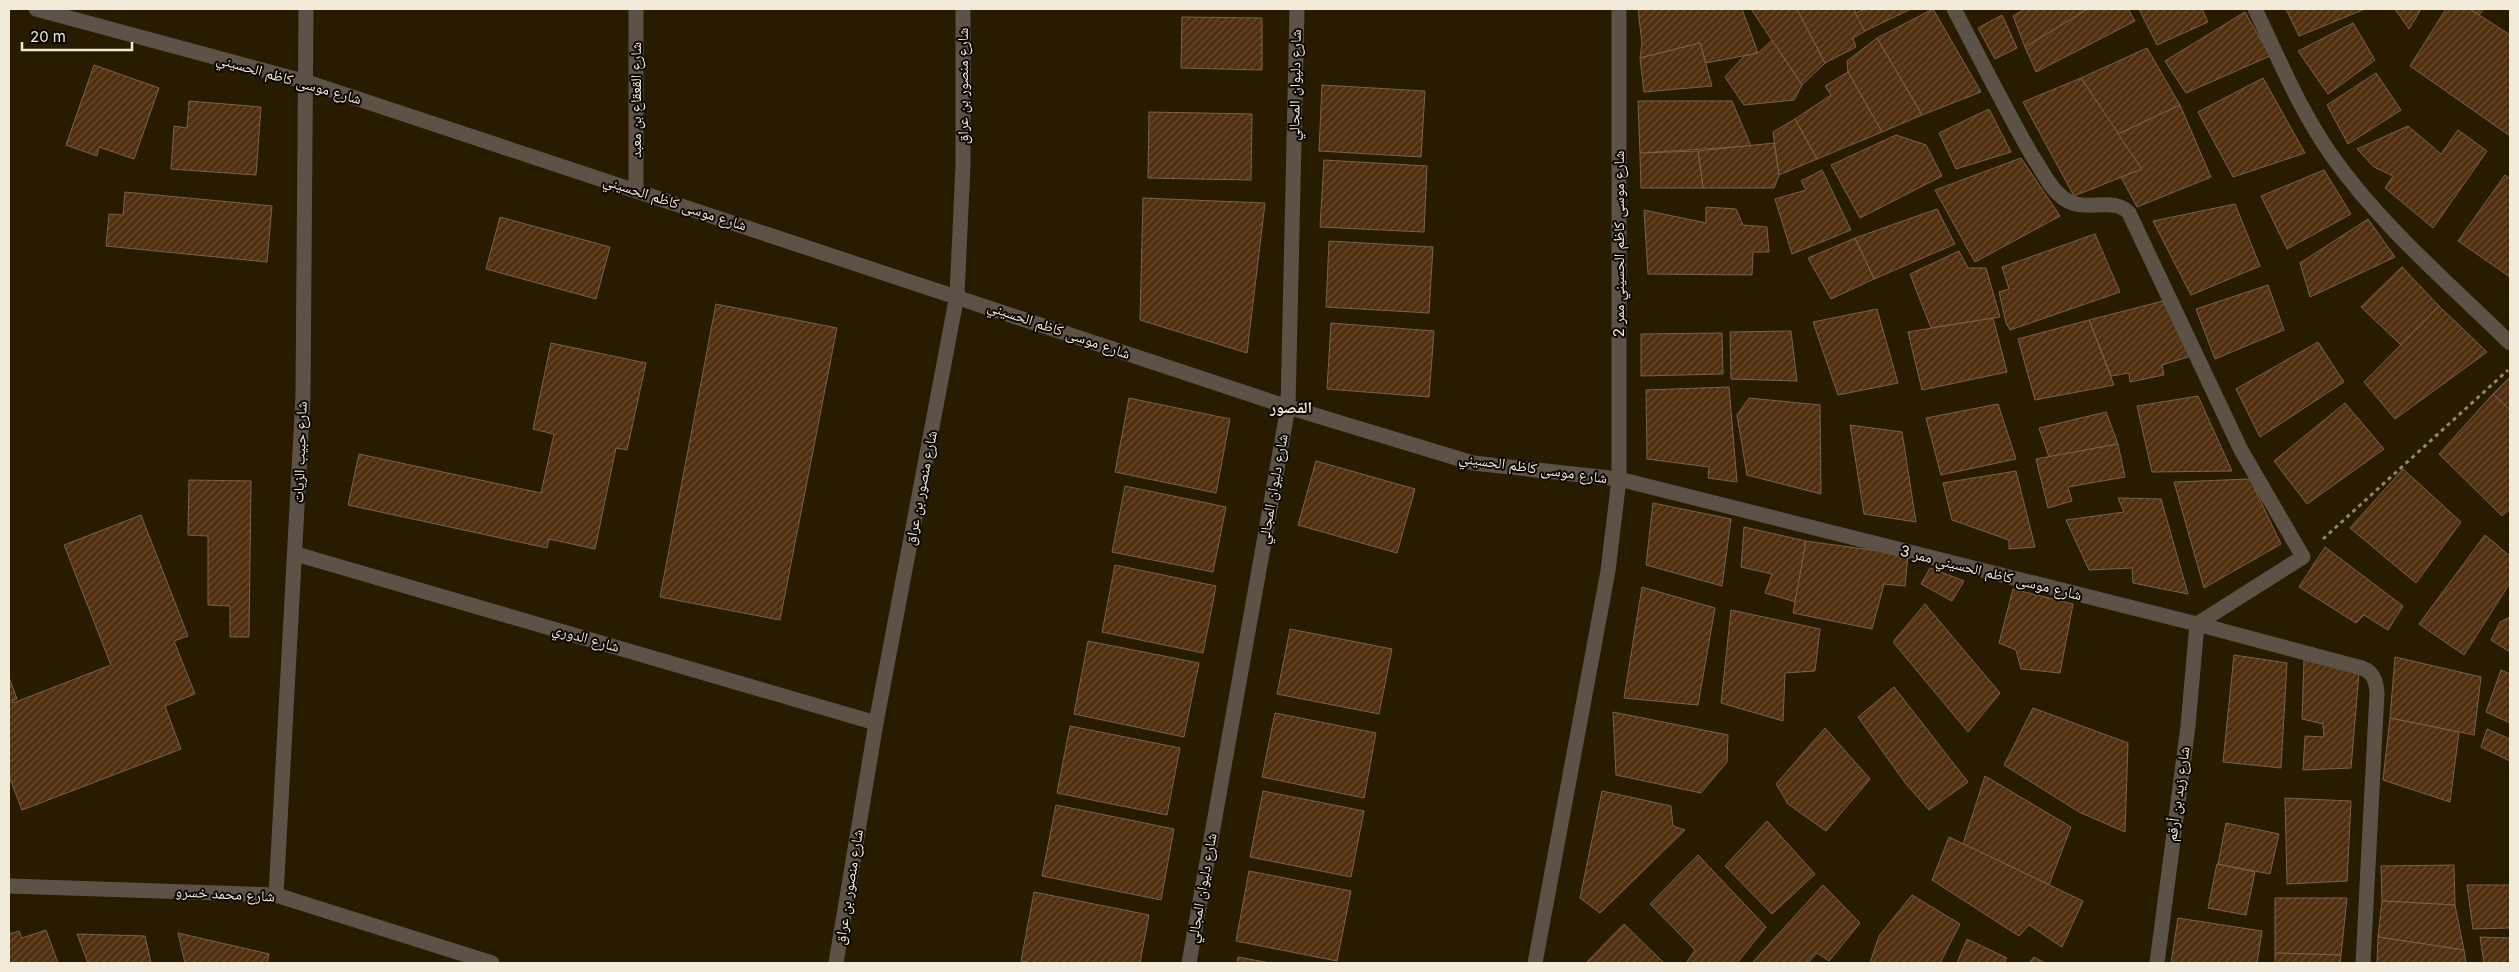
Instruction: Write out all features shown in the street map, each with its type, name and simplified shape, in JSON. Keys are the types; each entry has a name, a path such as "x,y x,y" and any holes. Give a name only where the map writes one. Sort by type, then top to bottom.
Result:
{"street":[{"name":"شارع موسى كاظم الحسيني","path":"36,9 307,82 957,295 1288,407 1473,463 1619,479 1608,571 1535,963"},
{"name":"شارع حبيب الزيات","path":"276,895 296,554 303,396 307,82 306,9"},
{"name":"شارع القعقاع بن معبد","path":"636,9 636,190"},
{"name":"شارع منصور بن عراق","path":"836,963 876,722 957,295 963,165 963,9"},
{"name":"شارع دليوان المجالي","path":"1189,963 1288,407 1297,9"},
{"name":"شارع موسى كاظم الحسيني ممر 2","path":"1619,9 1619,479"},
{"path":"1954,9 2024,140 2054,190 2074,205 2121,206 2129,213 2237,442 2303,558 2197,624"},
{"path":"2255,9 2309,122 2333,157 2398,235 2510,343"},
{"name":"شارع موسى كاظم الحسيني ممر 3","path":"1619,479 2197,624 2362,668 2370,672 2374,677 2377,693 2363,963"},
{"name":"شارع الدوري","path":"296,554 876,722"},
{"name":"شارع زيد بن أرقم","path":"2156,963 2188,726 2197,624"},
{"name":"شارع محمد خسرو","path":"9,886 276,895 492,963"}],"path":[{"path":"2303,558 2510,368"}],"building":[{"path":"1638,9 1742,9 1758,53 1706,63 1700,43 1640,58 1642,44"},
{"path":"1751,9 1797,9 1825,63 1802,85"},
{"path":"1797,9 1854,9 1865,31 1853,38 1856,47 1825,63"},
{"path":"1865,9 1911,9 1865,31 1855,13"},
{"path":"1933,9 1981,92 1922,115 1877,38"},
{"path":"2025,9 2088,9 2025,47 2013,16"},
{"path":"2088,9 2128,9 2135,21 2036,72 2025,47"},
{"path":"2139,9 2202,9 2208,22 2157,45"},
{"path":"2286,9 2365,9 2299,36"},
{"path":"2395,9 2421,9 2409,29"},
{"path":"2446,9 2470,9 2510,35 2510,136 2410,66"},
{"path":"2470,9 2484,9 2479,15"},
{"path":"2245,12 2270,56 2186,93 2165,61"},
{"path":"2002,15 2017,48 1995,59 1978,28"},
{"path":"1182,17 1262,18 1262,70 1181,68"},
{"path":"2353,23 2375,60 2328,94 2298,51"},
{"path":"1877,38 1922,115 1882,132 1848,72 1847,61"},
{"path":"1772,40 1802,85 1794,100 1744,105 1725,77 1744,56 1758,53"},
{"path":"1700,43 1712,86 1644,92 1640,58"},
{"path":"2147,48 2180,105 2118,134 2081,78"},
{"path":"94,65 159,88 134,159 99,147 97,156 66,145"},
{"path":"1848,72 1882,132 1817,159 1795,119 1831,95 1825,86"},
{"path":"2376,73 2401,110 2348,144 2327,105"},
{"path":"2081,78 2142,169 2074,196 2023,102"},
{"path":"2263,78 2305,153 2233,177 2198,112"},
{"path":"1322,85 1425,91 1421,157 1319,151"},
{"path":"189,101 261,107 256,175 171,169 174,126 187,128"},
{"path":"1638,101 1732,101 1751,146 1640,153"},
{"path":"2180,105 2211,177 2137,207 2121,177 2142,169 2118,134"},
{"path":"1989,109 2011,152 1956,169 1939,133"},
{"path":"1149,112 1252,114 1251,180 1148,178"},
{"path":"1795,119 1817,159 1779,175 1773,132"},
{"path":"2408,126 2441,154 2458,130 2487,151 2433,228 2385,188 2393,176 2374,167 2357,149"},
{"path":"1896,135 1926,145 1942,176 1860,218 1831,165"},
{"path":"1774,143 1779,175 1774,188 1703,188 1698,151"},
{"path":"1698,151 1703,188 1641,188 1640,153"},
{"path":"2021,158 2060,216 1975,262 1935,190"},
{"path":"1324,160 1427,166 1424,232 1320,227"},
{"path":"1822,170 1851,230 1792,254 1775,199 1806,190 1801,181"},
{"path":"2324,170 2351,214 2287,249 2261,196"},
{"path":"2505,175 2510,179 2510,277 2458,241"},
{"path":"125,192 272,206 267,262 106,246 109,214 123,215"},
{"path":"1143,198 1265,203 1247,353 1140,320"},
{"path":"2235,204 2260,266 2191,295 2153,221"},
{"path":"1706,207 1736,209 1743,225 1767,227 1769,252 1753,252 1752,275 1648,274 1644,210 1706,223"},
{"path":"1937,209 1955,244 1874,279 1855,238"},
{"path":"500,217 610,247 596,299 486,269"},
{"path":"2368,219 2395,257 2310,297 2300,263"},
{"path":"2095,234 2120,292 2010,330 2006,323 1999,292 2009,289 2002,267"},
{"path":"1855,238 1874,279 1831,299 1808,258"},
{"path":"1329,241 1433,247 1429,313 1326,307"},
{"path":"1959,251 1968,268 1986,268 2000,317 1931,328 1910,274"},
{"path":"2402,267 2439,306 2401,345 2361,307"},
{"path":"2268,285 2284,330 2215,359 2196,309"},
{"path":"2163,301 2191,356 2162,365 2164,375 2130,382 2129,373 2111,376 2089,320"},
{"path":"716,304 837,328 780,620 660,597"},
{"path":"2439,306 2487,352 2395,419 2364,382"},
{"path":"1877,309 1898,383 1838,395 1813,322"},
{"path":"1993,318 2007,372 1922,390 1908,332"},
{"path":"2089,320 2114,385 2035,400 2018,339"},
{"path":"1331,323 1434,331 1429,397 1327,389"},
{"path":"1791,331 1797,381 1731,379 1730,332"},
{"path":"1722,333 1723,374 1641,376 1641,334"},
{"path":"2318,342 2344,382 2260,437 2236,389"},
{"path":"551,343 646,363 627,450 616,448 595,549 549,539 547,548 348,505 359,454 541,493 554,434 533,429"},
{"path":"2510,377 2510,410 2493,394"},
{"path":"1729,387 1737,482 1708,478 1709,467 1647,459 1646,390"},
{"path":"2493,394 2510,410 2510,509 2502,516 2439,454"},
{"path":"2198,396 2232,471 2152,472 2137,406"},
{"path":"1129,398 1230,419 1216,493 1115,472"},
{"path":"1749,398 1820,405 1821,494 1747,475 1737,415"},
{"path":"2345,403 2384,449 2307,504 2274,461"},
{"path":"1998,404 2016,459 1941,475 1926,418"},
{"path":"2106,412 2118,444 2049,457 2039,428"},
{"path":"1850,425 1902,432 1916,522 1864,514"},
{"path":"2118,444 2125,477 2068,487 2072,501 2048,508 2036,459"},
{"path":"1316,461 1415,489 1397,553 1298,525"},
{"path":"2403,469 2461,522 2416,583 2350,528"},
{"path":"2016,471 2035,547 2009,549 2009,540 1952,520 1943,483"},
{"path":"2250,479 2281,544 2204,588 2174,482"},
{"path":"189,480 251,481 249,637 230,637 230,606 208,605 208,536 188,535"},
{"path":"1125,486 1226,507 1213,572 1112,552"},
{"path":"2118,498 2161,499 2188,594 2133,583 2132,568 2089,570 2066,520 2124,512"},
{"path":"1653,503 1731,519 1722,586 1646,565"},
{"path":"141,515 188,636 174,641 195,694 165,706 181,749 22,810 9,776 9,677 17,699 12,701 13,703 111,665 64,545"},
{"path":"1744,527 1806,541 1796,602 1765,593 1772,574 1741,567"},
{"path":"2485,535 2510,556 2510,583 2464,655 2419,624"},
{"path":"1806,541 1908,555 1905,586 1884,584 1872,629 1793,613"},
{"path":"2325,547 2403,606 2388,630 2364,615 2356,623 2299,587"},
{"path":"1115,565 1216,586 1203,653 1102,632"},
{"path":"1930,568 1964,581 1952,601 1921,584"},
{"path":"1642,587 1715,608 1698,705 1624,698"},
{"path":"2013,589 2073,604 2060,673 2021,669 2016,650 1999,643"},
{"path":"1925,604 2000,693 1968,732 1893,642"},
{"path":"1731,610 1820,629 1815,671 1785,673 1783,721 1721,703"},
{"path":"2510,617 2510,652 2491,640 2500,622"},
{"path":"1290,629 1392,649 1379,714 1277,694"},
{"path":"1088,641 1199,663 1184,737 1074,714"},
{"path":"2234,655 2287,663 2281,768 2223,762"},
{"path":"2395,657 2481,677 2474,735 2390,718"},
{"path":"2304,660 2359,673 2351,768 2303,770 2305,736 2324,737 2323,724 2302,719"},
{"path":"2501,670 2510,674 2510,723 2486,712"},
{"path":"1894,687 1968,782 1929,810 1906,784 1858,717"},
{"path":"2033,708 2128,743 2125,832 2079,812 2004,765"},
{"path":"1613,712 1728,735 1727,762 1701,793 1616,775"},
{"path":"1275,713 1376,733 1364,798 1262,777"},
{"path":"2390,718 2459,732 2450,802 2383,780"},
{"path":"1070,726 1180,748 1167,815 1057,793"},
{"path":"1825,728 1870,779 1826,831 1788,804 1776,784"},
{"path":"2487,729 2510,739 2510,761 2481,747"},
{"path":"1985,776 2071,827 2049,885 1963,844"},
{"path":"1263,791 1364,811 1351,877 1250,857"},
{"path":"1602,791 1671,806 1673,826 1685,830 1600,913 1580,898"},
{"path":"2285,798 2351,801 2347,881 2287,884"},
{"path":"1056,805 1174,829 1161,900 1042,876"},
{"path":"1767,821 1815,874 1772,914 1725,866"},
{"path":"2226,823 2279,834 2270,874 2218,864"},
{"path":"1949,837 2083,901 2062,947 2029,925 2019,936 1932,880"},
{"path":"1698,855 1766,927 1737,963 1687,962 1695,950 1650,904"},
{"path":"2217,864 2255,872 2246,915 2208,908"},
{"path":"2454,865 2455,905 2382,901 2381,866"},
{"path":"1249,871 1351,891 1337,961 1236,941"},
{"path":"1823,885 1860,923 1829,961 1817,953 1808,963 1752,963"},
{"path":"2467,885 2510,885 2510,928 2473,929"},
{"path":"1034,892 1149,915 1140,963 1031,963 1021,961"},
{"path":"1912,895 1960,924 1940,963 1870,963 1879,936"},
{"path":"2275,898 2347,898 2341,955 2275,953"},
{"path":"2382,901 2455,905 2464,950 2378,937"},
{"path":"2178,918 2262,931 2257,963 2171,963"},
{"path":"1624,924 1664,963 1586,963"},
{"path":"46,930 58,963 9,963 9,934 19,931 22,938"},
{"path":"178,933 269,954 267,963 185,963"},
{"path":"77,934 145,936 151,963 88,963"},
{"path":"2378,937 2464,950 2466,963 2377,963"},
{"path":"2480,937 2510,938 2510,963 2484,963"},
{"path":"1967,939 2007,958 2004,963 1957,963"},
{"path":"2275,953 2341,955 2340,963 2275,963"},
{"path":"1238,957 1270,963 1237,963"},
{"path":"2034,957 2045,963 2029,963"}],"district":[{"name":"القصور","path":"1291,407"}]}
